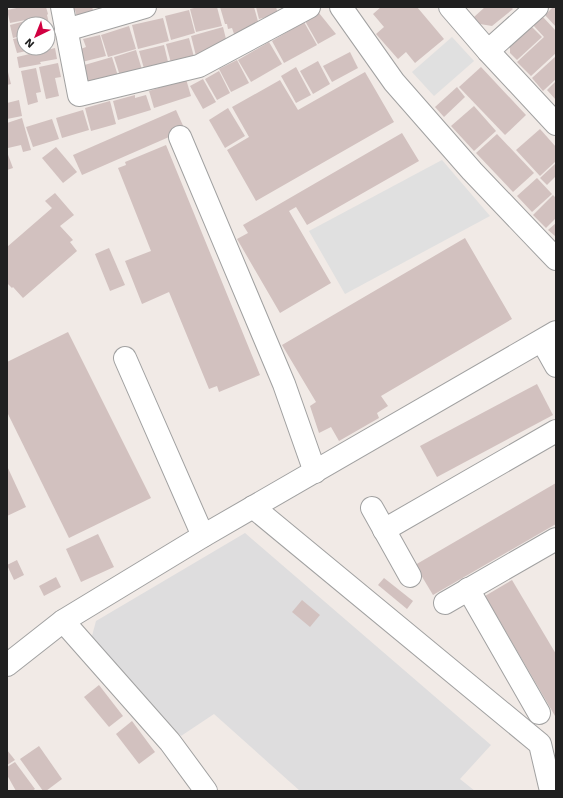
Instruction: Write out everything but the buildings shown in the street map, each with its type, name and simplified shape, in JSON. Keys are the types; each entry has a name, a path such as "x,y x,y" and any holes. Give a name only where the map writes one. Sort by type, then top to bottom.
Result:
{"street":[{"path":"62,7 79,96 198,66 309,7"},
{"path":"66,30 145,7"},
{"path":"341,7 394,82 472,171 556,259"},
{"path":"450,7 488,51 556,124"},
{"path":"488,51 537,7"},
{"path":"180,136 284,384 315,472"},
{"path":"7,665 62,622 203,536 549,336 556,366"},
{"path":"126,358 203,536"},
{"path":"384,530 556,431"},
{"path":"254,507 540,744 551,791"},
{"path":"372,508 410,576"},
{"path":"444,603 556,540"},
{"path":"468,590 539,713"},
{"path":"62,622 170,742 206,791"}],"shaded area":[{"path":"452,37 474,61 434,96 412,72"},
{"path":"442,160 490,216 345,294 309,231"},
{"path":"245,533 491,745 460,779 475,791 300,791 214,714 181,736 95,642 92,636 96,621"}]}
